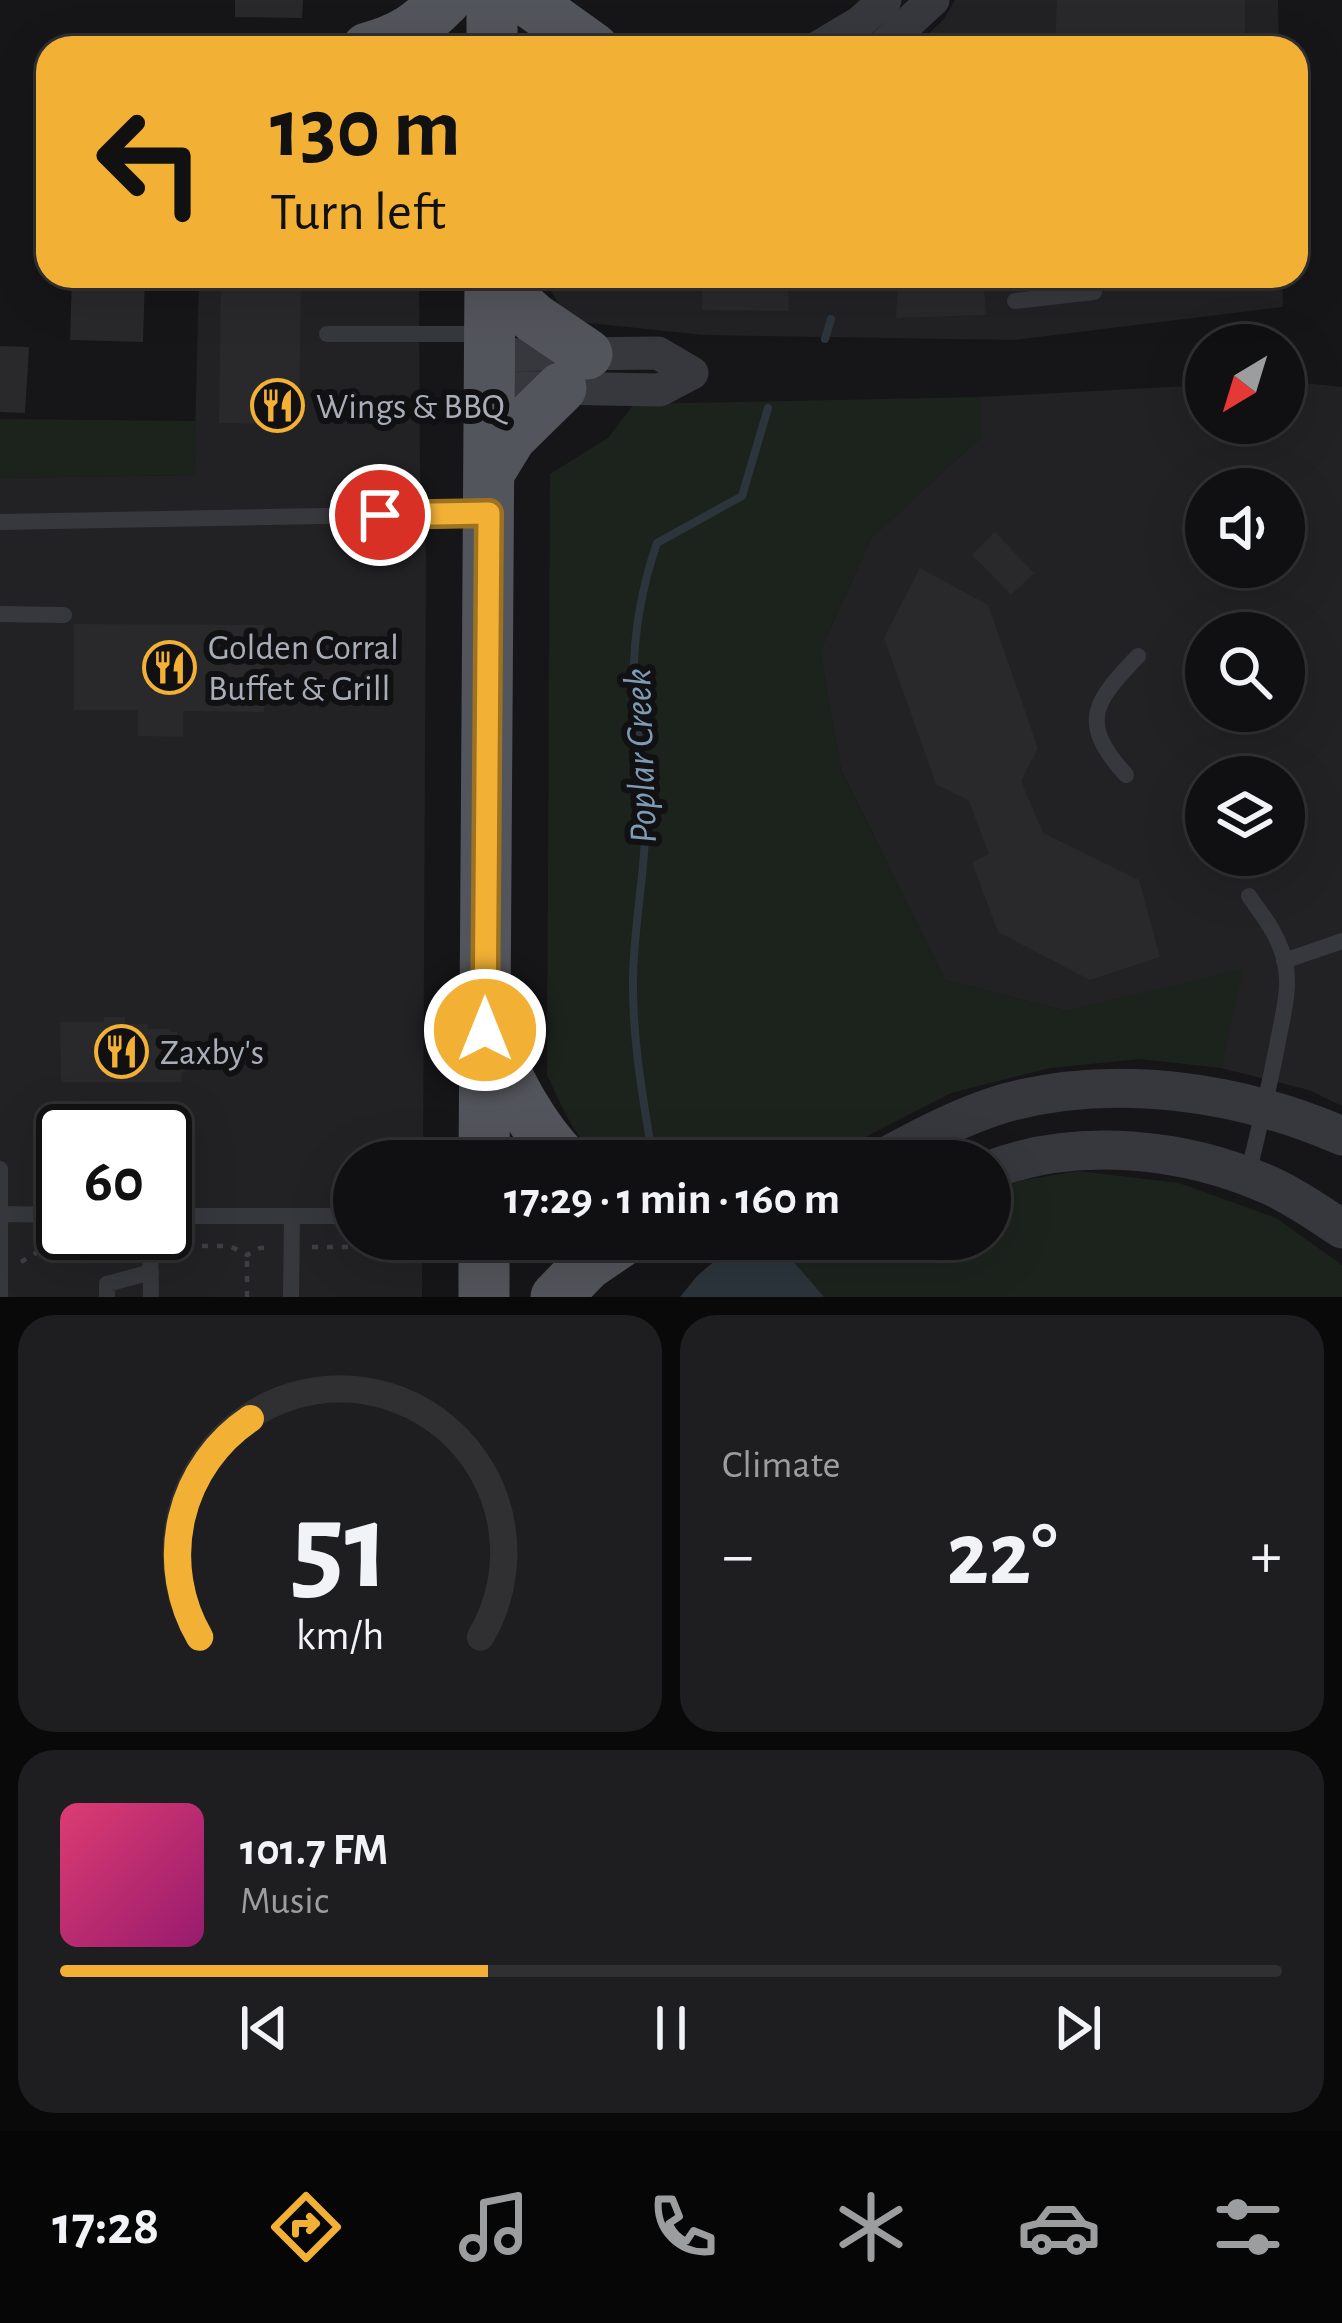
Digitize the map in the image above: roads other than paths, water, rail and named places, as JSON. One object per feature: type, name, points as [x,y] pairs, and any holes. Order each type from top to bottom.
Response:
[{"type":"main road","points":[[403,36],[446,0]]},
{"type":"main road","points":[[492,0],[492,36]]},
{"type":"main road","points":[[526,0],[576,36]]},
{"type":"main road","points":[[484,1140],[490,288]]},
{"type":"main road","points":[[489,493],[512,437],[574,371],[501,288]]},
{"type":"main road","points":[[485,1030],[530,1120],[547,1140]]},
{"type":"main road","points":[[484,1260],[484,1297]]},
{"type":"main road","points":[[556,1297],[594,1260]]},
{"type":"street","points":[[837,36],[885,0]]},
{"type":"street","points":[[894,36],[933,0]]},
{"type":"street","points":[[490,359],[574,371]]},
{"type":"street","points":[[917,1140],[1004,1104],[1079,1090],[1137,1088],[1235,1102],[1342,1136]]},
{"type":"street","points":[[1011,1163],[1078,1150],[1184,1159],[1275,1187],[1342,1229]]},
{"type":"lane","points":[[1015,301],[1094,292]]},
{"type":"lane","points":[[327,334],[490,359]]},
{"type":"lane","points":[[0,522],[489,493]]},
{"type":"lane","points":[[0,614],[64,615]]},
{"type":"lane","points":[[1126,775],[1106,752],[1097,726],[1100,697],[1138,656]]},
{"type":"lane","points":[[1247,1176],[1287,993],[1284,961],[1273,929],[1249,896]]},
{"type":"lane","points":[[1284,961],[1342,941]]},
{"type":"lane","points":[[0,1169],[0,1297]]},
{"type":"lane","points":[[0,1214],[36,1215]]},
{"type":"lane","points":[[192,1216],[333,1216]]},
{"type":"lane","points":[[291,1297],[292,1216]]},
{"type":"lane","points":[[151,1260],[151,1297]]},
{"type":"lane","points":[[106,1297],[107,1284],[151,1271]]},
{"type":"waterway","name":"Poplar Creek","points":[[825,339],[831,319]]},
{"type":"waterway","name":"Poplar Creek","points":[[650,1140],[633,1000],[646,813],[634,695],[638,618],[657,543],[742,496],[768,408]]},
{"type":"place","name":"Wings & BBQ","points":[[277,405]]},
{"type":"place","name":"Golden Corral Buffet & Grill","points":[[169,667]]},
{"type":"place","name":"Zaxby's","points":[[121,1051]]}]
